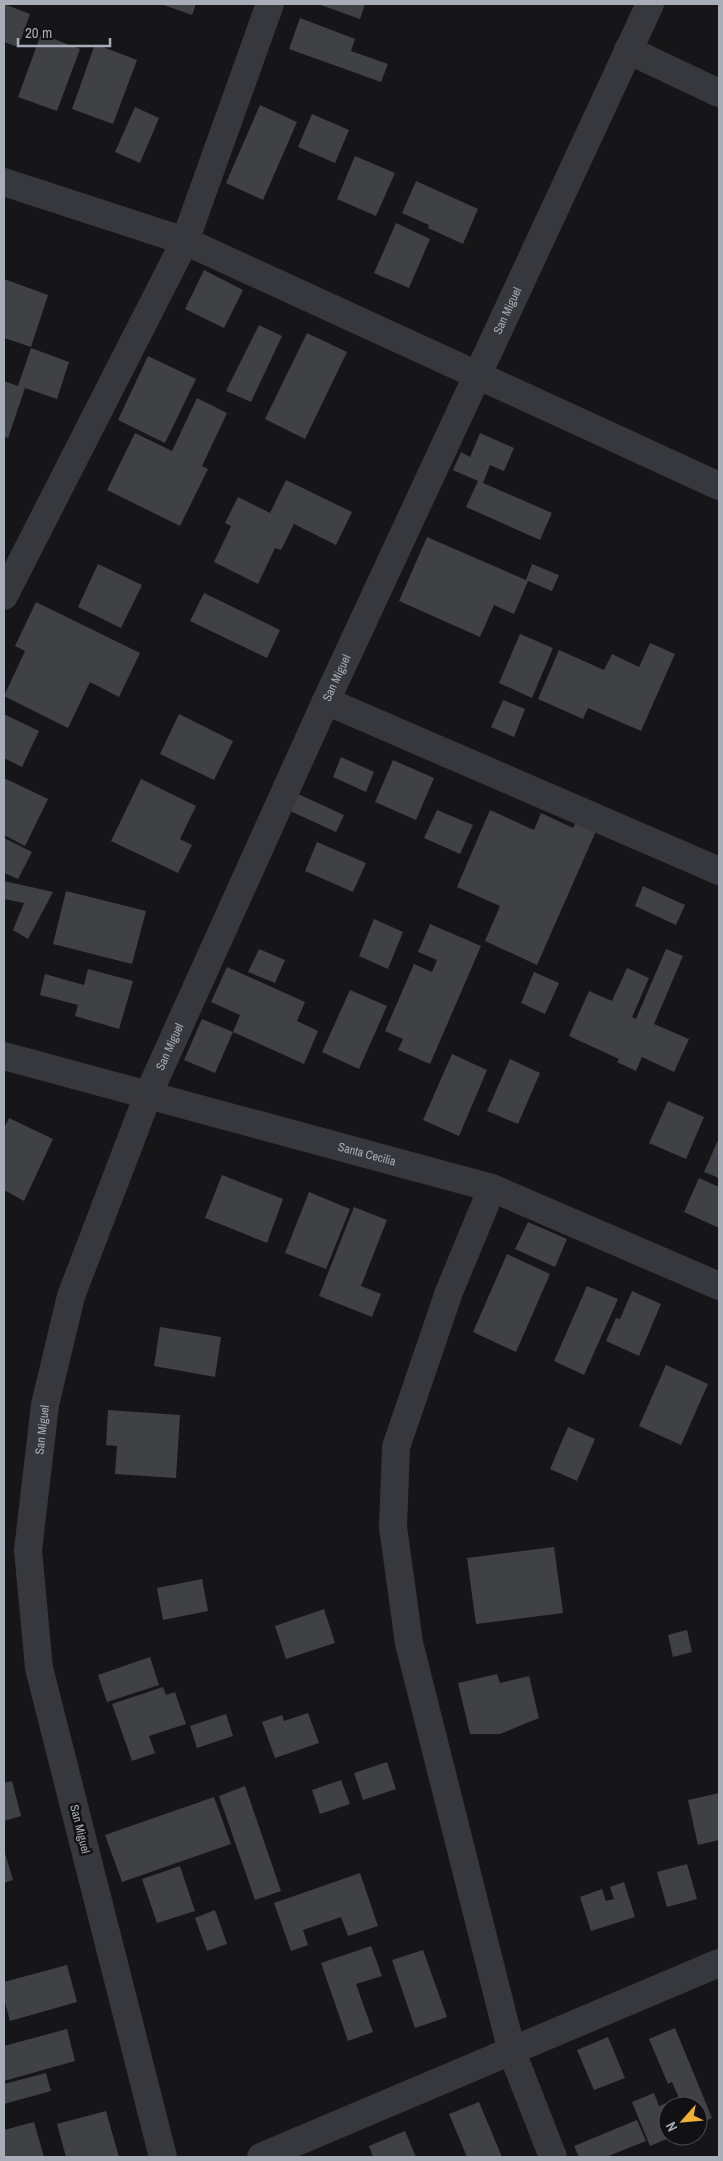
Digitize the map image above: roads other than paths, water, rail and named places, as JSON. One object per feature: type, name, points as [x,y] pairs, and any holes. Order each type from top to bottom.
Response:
[{"type":"street","points":[[4,596],[185,241],[270,4]]},
{"type":"street","name":"San Miguel","points":[[163,2157],[39,1668],[28,1550],[45,1405],[71,1296],[148,1095],[326,701],[650,4]]},
{"type":"street","points":[[628,50],[719,93]]},
{"type":"street","points":[[4,182],[185,241],[719,486]]},
{"type":"street","points":[[326,701],[719,871]]},
{"type":"street","name":"Santa Cecilia","points":[[4,1056],[492,1188],[719,1286]]},
{"type":"street","points":[[492,1188],[449,1292],[396,1447],[393,1527],[410,1643],[512,2052],[553,2157]]},
{"type":"street","points":[[261,2157],[719,1963]]}]
